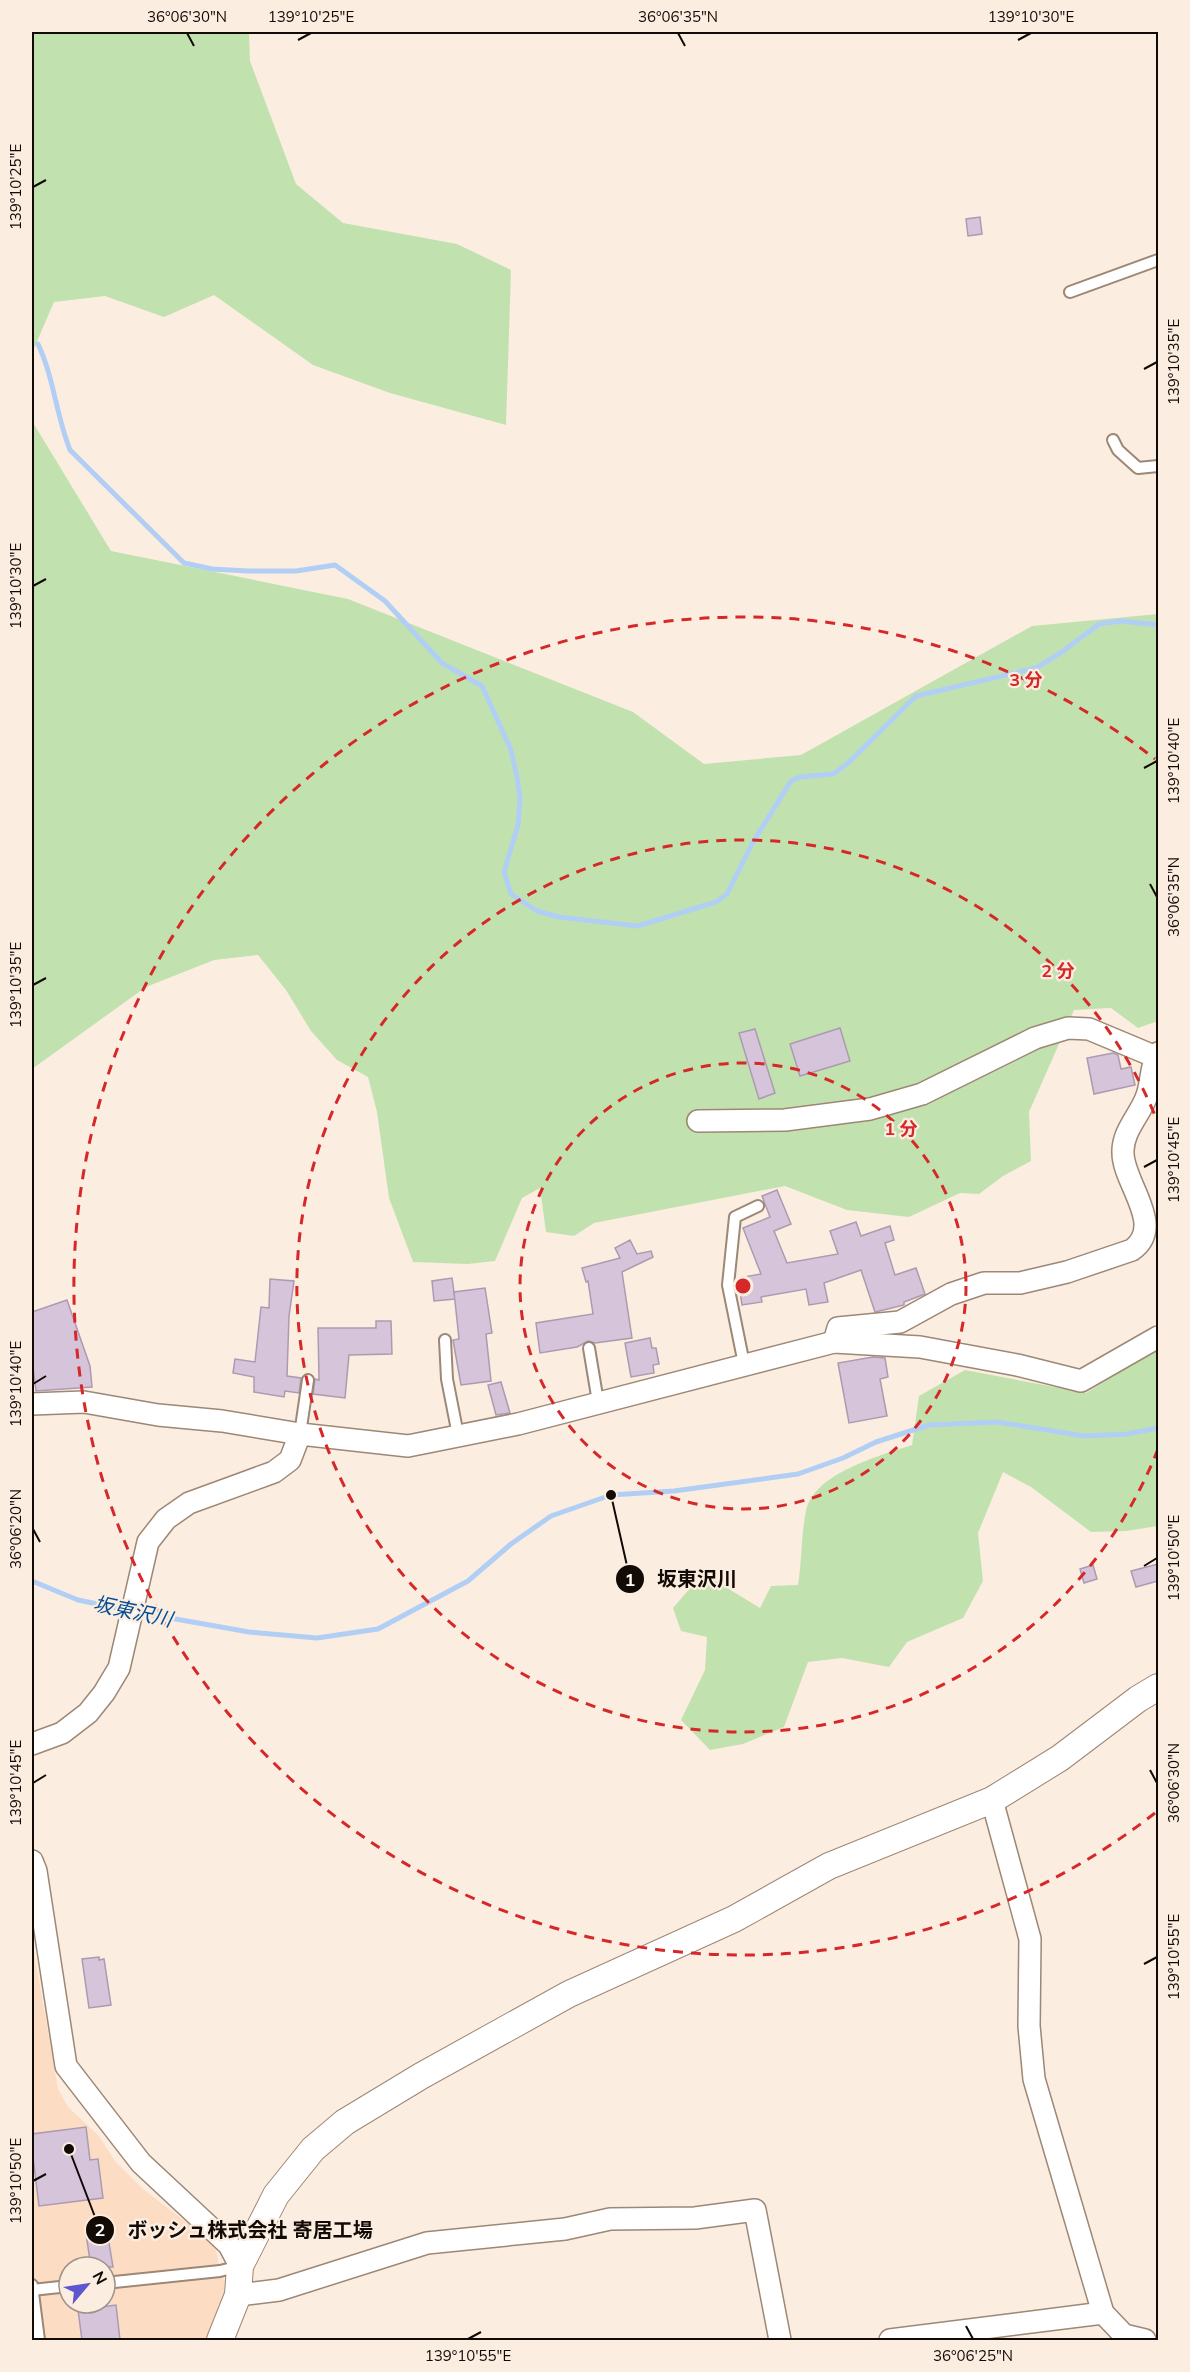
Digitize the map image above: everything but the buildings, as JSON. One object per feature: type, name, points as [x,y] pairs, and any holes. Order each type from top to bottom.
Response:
[{"type":"street","points":[[698,1121],[785,1120],[870,1109],[922,1094],[1035,1038],[1068,1029],[1089,1029],[1157,1055],[1147,1098],[1128,1132],[1123,1154],[1144,1220],[1145,1236],[1140,1244],[1132,1250],[1067,1272],[1020,1283],[984,1284],[951,1294],[900,1322],[838,1328],[834,1342]]},
{"type":"street","points":[[32,1404],[84,1402],[158,1415],[222,1421],[300,1434],[408,1446],[518,1424],[834,1342],[920,1347],[1017,1365],[1082,1381],[1158,1337]]},
{"type":"street","points":[[32,1744],[62,1734],[88,1713],[104,1693],[118,1668],[148,1542],[166,1518],[189,1503],[274,1472],[290,1460],[300,1434]]},
{"type":"street","points":[[220,2340],[238,2295],[240,2266],[276,2195],[313,2149],[345,2122],[421,2076],[569,1994],[734,1919],[829,1866],[992,1800],[1060,1758],[1138,1698],[1158,1687]]},
{"type":"street","points":[[992,1800],[1030,1939],[1029,2026],[1034,2079],[1103,2313],[1124,2335],[1145,2340]]},
{"type":"street","points":[[32,1861],[36,1871],[66,2066],[141,2163],[229,2245],[240,2266]]},
{"type":"street","points":[[238,2295],[279,2290],[427,2243],[565,2229],[610,2219],[695,2218],[754,2210],[780,2340]]},
{"type":"street","points":[[890,2340],[1103,2313]]},
{"type":"lane","points":[[1070,292],[1158,260]]},
{"type":"lane","points":[[1113,440],[1118,450],[1138,468],[1158,466]]},
{"type":"lane","points":[[744,1364],[728,1285],[732,1233],[735,1217],[758,1206]]},
{"type":"lane","points":[[445,1340],[447,1379],[458,1435]]},
{"type":"lane","points":[[589,1348],[598,1402]]},
{"type":"lane","points":[[300,1434],[308,1380]]},
{"type":"lane","points":[[117,2282],[220,2271],[240,2266]]},
{"type":"lane","points":[[32,2285],[39,2340]]},
{"type":"lane","points":[[32,2290],[57,2287]]},
{"type":"shaded area","points":[[32,1940],[58,2089],[68,2107],[99,2136],[115,2161],[143,2189],[204,2236],[216,2250],[220,2271],[231,2294],[213,2340],[32,2340]]},
{"type":"green space","points":[[32,32],[249,32],[250,61],[296,184],[343,223],[457,244],[511,270],[506,425],[390,393],[313,365],[214,295],[164,317],[105,296],[54,302],[32,353]]},
{"type":"green space","points":[[32,421],[111,551],[348,599],[633,712],[704,764],[801,755],[1032,626],[1158,614],[1158,1021],[1138,1028],[1111,1008],[1074,1010],[1029,1112],[1031,1161],[1003,1176],[979,1194],[960,1193],[909,1217],[847,1210],[785,1186],[594,1223],[574,1236],[546,1232],[540,1188],[522,1198],[495,1261],[468,1264],[413,1262],[389,1198],[377,1112],[368,1077],[337,1060],[311,1031],[286,990],[258,955],[214,960],[146,987],[32,1069]]},
{"type":"green space","points":[[1158,1348],[1158,1526],[1126,1531],[1091,1532],[1031,1487],[1003,1472],[978,1533],[983,1581],[963,1618],[907,1642],[889,1667],[842,1658],[808,1662],[784,1727],[743,1744],[710,1750],[681,1720],[705,1670],[707,1637],[681,1631],[673,1608],[691,1587],[714,1580],[760,1608],[771,1586],[798,1585],[804,1520],[811,1498],[834,1476],[866,1461],[912,1445],[919,1396],[965,1370],[1086,1393]]},
{"type":"waterway","points":[[38,344],[48,370],[70,450],[184,563],[212,569],[248,571],[296,571],[335,565],[385,601],[442,663],[482,686],[511,750],[517,777],[520,799],[518,825],[504,872],[511,894],[537,911],[559,917],[638,926],[716,902],[727,894],[753,842],[791,781],[800,777],[833,774],[847,764],[916,696],[1036,668],[1099,624],[1122,621],[1158,625]]},
{"type":"waterway","name":"坂東沢川","points":[[136,1612],[249,1632],[317,1638],[378,1629],[468,1581],[511,1544],[551,1516],[611,1495],[674,1491],[798,1474],[843,1458],[876,1442],[929,1425],[998,1422],[1084,1436],[1127,1434],[1158,1428]]},
{"type":"waterway","name":"坂東沢川","points":[[32,1581],[78,1600],[127,1610]]},
{"type":"place","name":"坂東沢川","points":[[611,1495]]},
{"type":"place","name":"ボッシュ株式会社 寄居工場","points":[[69,2149]]}]
